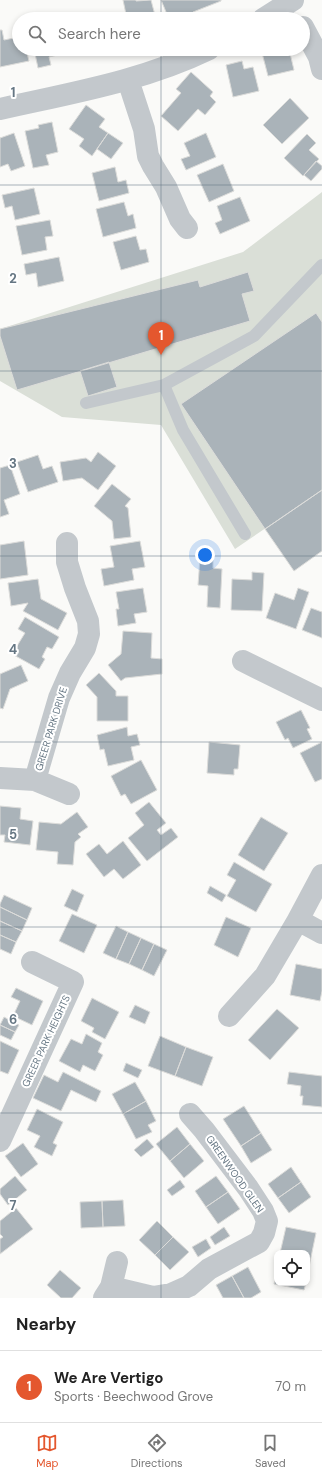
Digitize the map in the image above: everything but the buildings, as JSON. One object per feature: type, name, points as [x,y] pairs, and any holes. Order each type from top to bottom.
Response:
[{"type":"street","points":[[282,12],[293,8]]},
{"type":"street","points":[[310,41],[322,69]]},
{"type":"street","points":[[0,109],[128,80],[151,73],[192,56]]},
{"type":"street","points":[[128,80],[144,129],[148,156],[166,187],[180,219],[187,228]]},
{"type":"street","name":"GREER PARK DRIVE","points":[[35,780],[59,698],[70,673],[85,648],[89,634],[88,621],[67,562],[67,543]]},
{"type":"street","points":[[243,661],[322,700]]},
{"type":"street","name":"GREER PARK DRIVE","points":[[0,778],[35,780],[69,794]]},
{"type":"street","points":[[229,1016],[265,976],[298,920],[322,875]]},
{"type":"street","points":[[298,920],[322,933]]},
{"type":"street","name":"GREER PARK HEIGHTS","points":[[0,1141],[73,982],[32,962]]},
{"type":"street","name":"GREENWOOD GLEN","points":[[117,1262],[108,1292],[154,1297],[171,1294],[189,1286],[209,1269],[259,1242],[264,1233],[267,1221],[263,1211],[248,1188],[190,1114]]},
{"type":"lane","points":[[86,403],[164,385],[254,336],[322,265]]},
{"type":"lane","points":[[164,385],[183,430],[245,534]]},
{"type":"shaded area","points":[[322,192],[322,490],[235,549],[161,425],[62,417],[0,381],[0,329],[243,252]]},
{"type":"place","name":"We Are Vertigo","points":[[161,355]]}]
